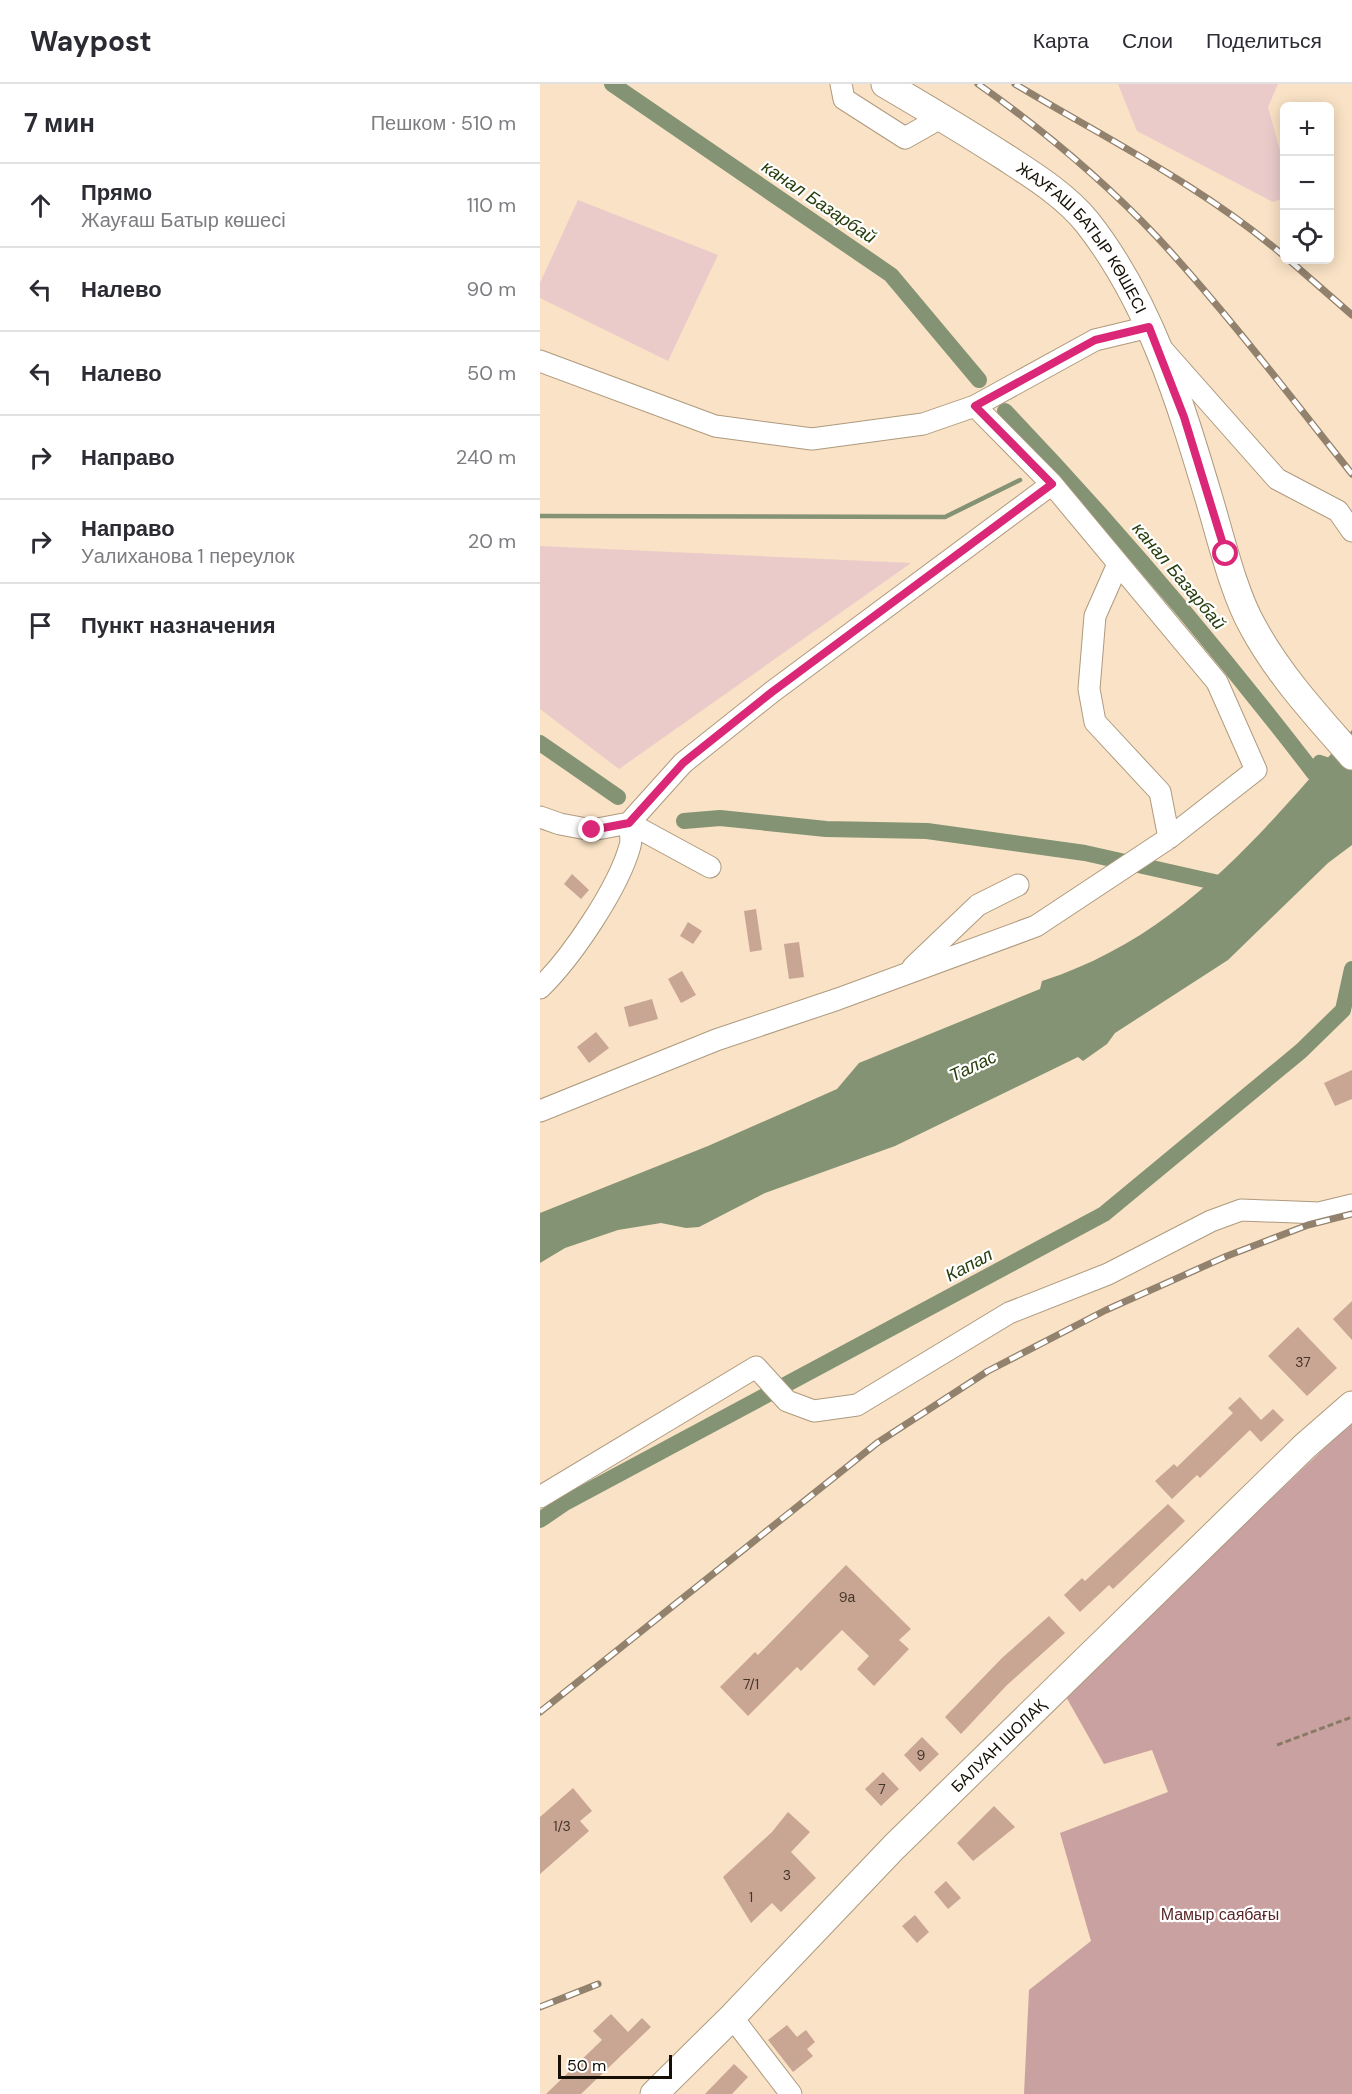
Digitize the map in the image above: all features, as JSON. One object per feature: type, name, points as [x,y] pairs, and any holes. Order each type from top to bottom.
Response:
[{"type":"main road","name":"ЖАУҒАШ БАТЫР КӨШЕСІ","points":[[885,84],[942,117],[1044,182],[1086,220],[1118,267],[1152,333],[1184,417],[1226,554],[1252,626],[1288,682],[1352,756]]},
{"type":"main road","name":"БАЛУАН ШОЛАҚ","points":[[654,2094],[732,2017],[894,1847],[1305,1446],[1352,1405]]},
{"type":"street","points":[[841,84],[844,99],[905,138],[942,117]]},
{"type":"street","points":[[540,361],[715,426],[812,439],[923,424],[975,406],[1095,340],[1152,333],[1277,479],[1338,511],[1352,531]]},
{"type":"street","points":[[540,1111],[716,1040],[1036,926],[1169,838],[1256,770],[1217,682],[1052,484],[975,406]]},
{"type":"street","points":[[540,817],[560,824],[592,830],[629,823],[683,763],[736,720],[1052,484]]},
{"type":"street","points":[[1119,564],[1095,616],[1089,689],[1095,722],[1160,792],[1169,838]]},
{"type":"street","points":[[629,823],[710,867]]},
{"type":"street","points":[[540,988],[583,938],[616,878],[631,845],[629,823]]},
{"type":"street","points":[[906,974],[978,905],[1018,885]]},
{"type":"street","points":[[540,1497],[756,1367],[787,1401],[814,1411],[857,1405],[1009,1313],[1108,1274],[1211,1221],[1241,1210],[1319,1214],[1352,1205]]},
{"type":"street","points":[[732,2017],[791,2094]]},
{"type":"path","points":[[1277,1745],[1352,1717]]},
{"type":"shaded area","points":[[1118,84],[1278,84],[1268,107],[1280,151],[1280,199],[1273,202],[1137,131]]},
{"type":"shaded area","points":[[578,200],[718,255],[668,361],[540,298],[540,283]]},
{"type":"shaded area","points":[[540,546],[911,563],[619,769],[540,709]]},
{"type":"green space","name":"Мамыр саябағы","points":[[1352,1422],[1352,2094],[1024,2094],[1029,1990],[1091,1941],[1060,1833],[1168,1792],[1152,1750],[1104,1764],[1065,1695]]},
{"type":"water","name":"Талас","points":[[1352,730],[1352,845],[1328,863],[1228,960],[1115,1033],[1107,1044],[1083,1061],[1078,1057],[895,1146],[765,1193],[699,1227],[686,1228],[661,1223],[618,1230],[565,1248],[540,1263],[540,1213],[708,1146],[837,1089],[859,1063],[1040,989],[1042,981],[1091,962],[1135,938],[1176,910],[1250,844]]},
{"type":"building","points":[[572,874],[589,890],[581,899],[564,884]]},
{"type":"building","points":[[756,909],[762,950],[750,952],[744,911]]},
{"type":"building","points":[[688,922],[702,931],[693,944],[680,936]]},
{"type":"building","points":[[799,942],[804,977],[789,979],[784,944]]},
{"type":"building","points":[[682,971],[696,995],[681,1003],[668,979]]},
{"type":"building","points":[[652,999],[658,1019],[629,1027],[624,1007]]},
{"type":"building","points":[[596,1032],[609,1048],[589,1063],[577,1047]]},
{"type":"building","points":[[1352,1070],[1352,1099],[1335,1106],[1324,1083]]},
{"type":"building","points":[[1352,1301],[1352,1340],[1333,1319]]},
{"type":"building","points":[[1298,1327],[1337,1368],[1307,1396],[1268,1356]]},
{"type":"building","points":[[1240,1397],[1261,1420],[1273,1409],[1284,1420],[1261,1442],[1250,1430],[1200,1478],[1197,1475],[1172,1499],[1155,1481],[1174,1464],[1177,1467],[1233,1413],[1228,1408]]},
{"type":"building","points":[[1168,1504],[1185,1521],[1113,1589],[1109,1585],[1080,1612],[1064,1595],[1082,1578],[1085,1581]]},
{"type":"building","points":[[846,1565],[911,1629],[899,1640],[909,1649],[874,1686],[857,1669],[869,1656],[842,1630],[801,1671],[797,1667],[748,1716],[720,1687],[755,1652],[758,1655]]},
{"type":"building","points":[[1049,1616],[1065,1633],[1007,1685],[961,1734],[945,1717],[1002,1658]]},
{"type":"building","points":[[922,1737],[939,1754],[920,1772],[904,1755]]},
{"type":"building","points":[[883,1772],[899,1789],[881,1806],[865,1789]]},
{"type":"building","points":[[573,1788],[592,1811],[580,1821],[589,1831],[540,1874],[540,1817]]},
{"type":"building","points":[[994,1806],[1015,1827],[973,1861],[957,1843]]},
{"type":"building","points":[[788,1812],[810,1832],[791,1852],[816,1878],[781,1912],[772,1903],[751,1923],[723,1877],[772,1832]]},
{"type":"building","points":[[946,1881],[961,1898],[948,1909],[934,1892]]},
{"type":"building","points":[[915,1915],[929,1932],[917,1943],[902,1926]]},
{"type":"building","points":[[611,2014],[628,2032],[642,2018],[651,2027],[581,2094],[546,2094],[602,2040],[593,2031]]},
{"type":"building","points":[[787,2025],[797,2037],[806,2030],[815,2042],[807,2049],[813,2056],[793,2072],[768,2040]]},
{"type":"building","points":[[734,2064],[748,2077],[732,2094],[705,2094]]},
{"type":"waterway","name":"канал Базарбай","points":[[612,84],[891,275],[979,380]]},
{"type":"waterway","name":"канал Базарбай","points":[[1005,411],[1086,498],[1164,588],[1314,773],[1320,763],[1329,766],[1345,765]]},
{"type":"waterway","points":[[540,516],[945,517],[1020,480]]},
{"type":"waterway","points":[[540,743],[618,797]]},
{"type":"waterway","points":[[684,821],[720,818],[826,829],[927,831],[1085,853],[1232,886]]},
{"type":"waterway","name":"Капал","points":[[540,1520],[565,1503],[1104,1214],[1301,1051],[1343,1010],[1352,969]]},
{"type":"railway","points":[[978,84],[1072,156],[1158,238],[1233,325],[1352,474]]},
{"type":"railway","points":[[1015,84],[1187,185],[1280,253]]},
{"type":"railway","points":[[1294,264],[1352,315]]},
{"type":"railway","points":[[540,1712],[877,1443],[988,1371],[1106,1310],[1227,1256],[1308,1225],[1352,1214]]},
{"type":"railway","points":[[540,2007],[598,1984]]},
{"type":"route","points":[[592,830],[629,823],[683,763],[772,692],[1052,484],[975,406],[1095,340],[1149,327],[1184,417],[1226,554]]}]
